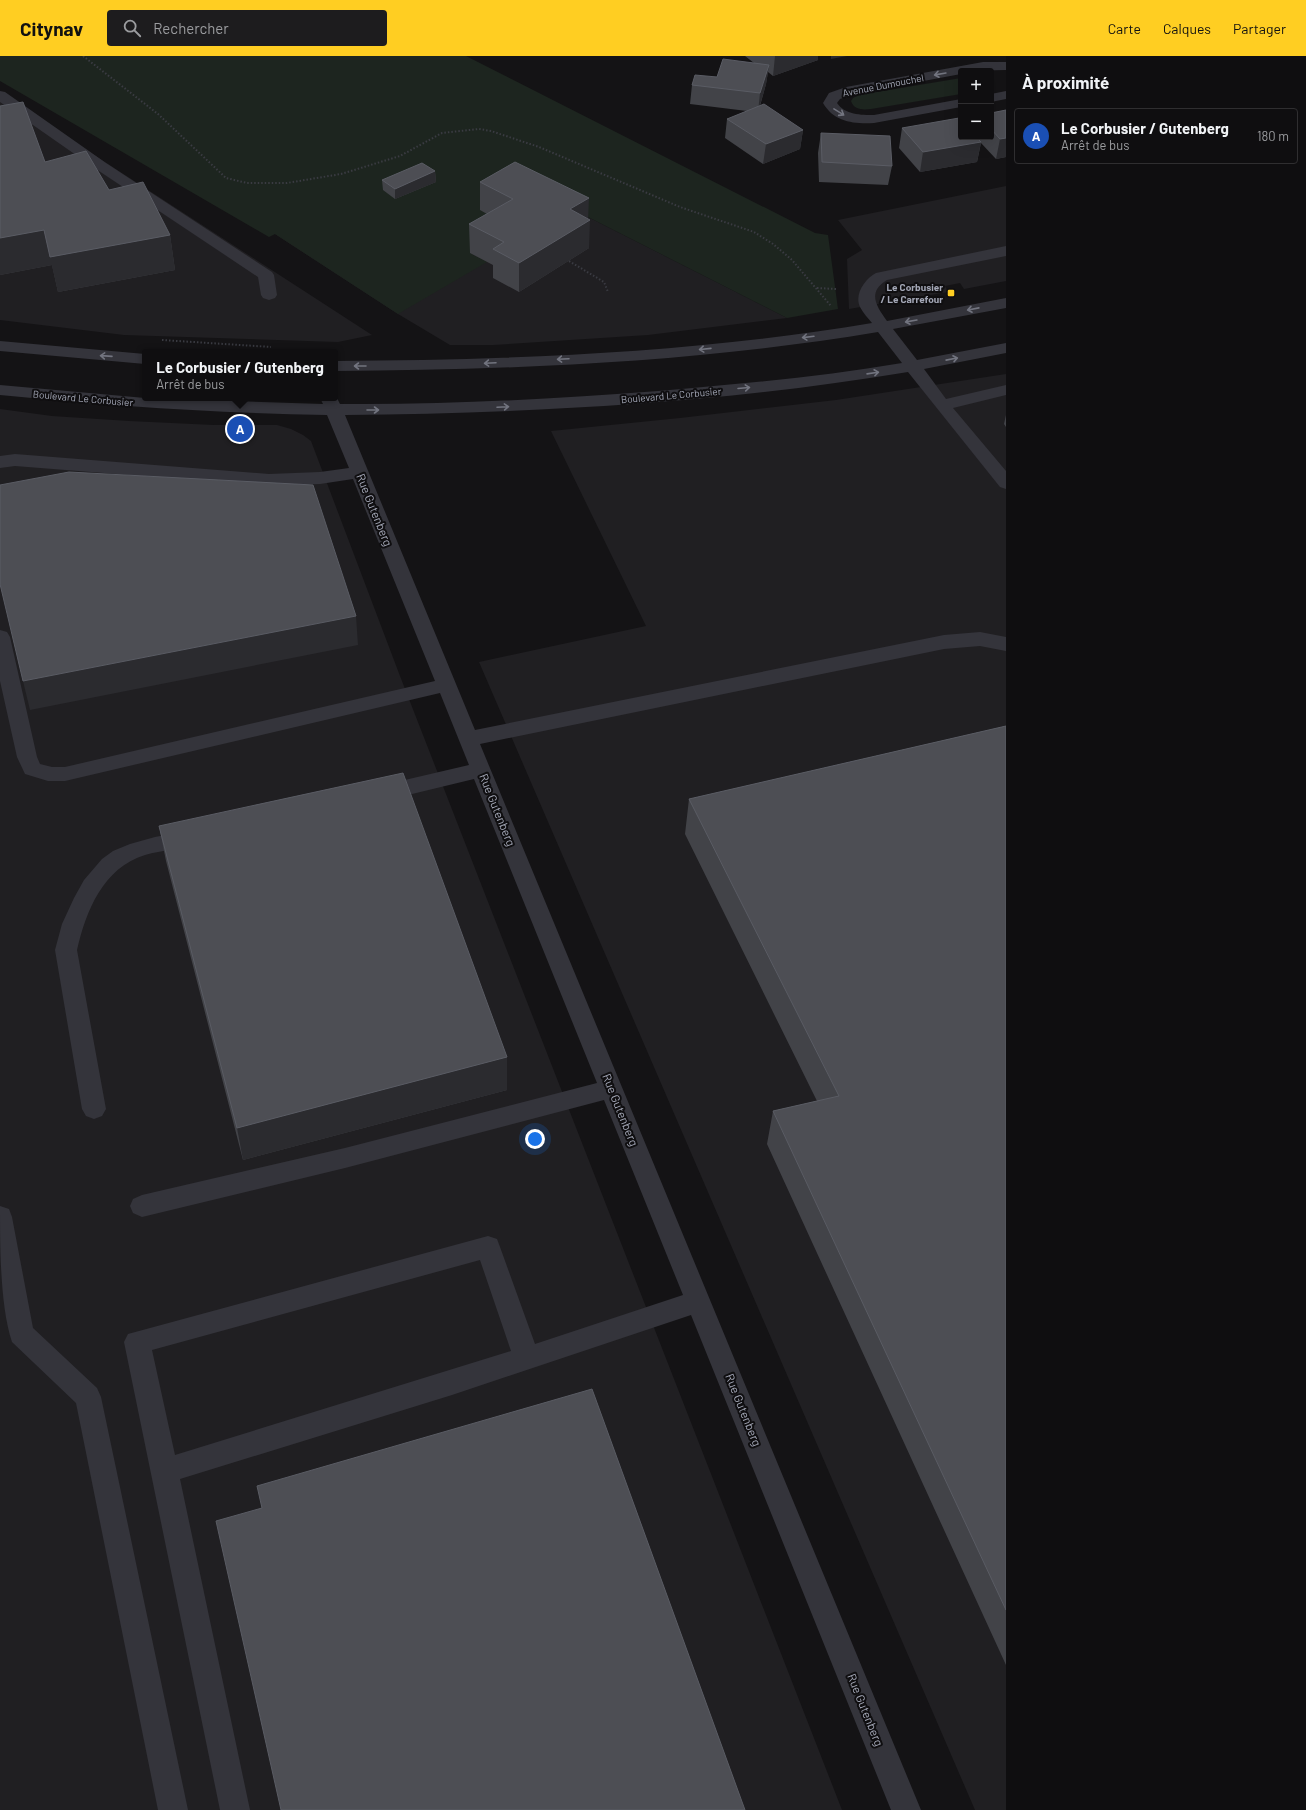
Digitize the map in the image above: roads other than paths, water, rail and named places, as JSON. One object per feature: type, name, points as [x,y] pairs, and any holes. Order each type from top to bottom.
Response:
[{"type":"street","name":"Avenue Dumouchel","points":[[972,68],[983,66],[1006,66]]},
{"type":"street","name":"Avenue Dumouchel","points":[[958,71],[851,90],[834,96],[830,103],[837,112],[844,116],[862,120],[958,104]]},
{"type":"street","points":[[0,95],[101,166],[266,275],[269,295]]},
{"type":"street","points":[[994,97],[1006,95]]},
{"type":"street","points":[[1006,251],[882,276],[870,286],[867,300],[868,307],[942,405],[1006,483]]},
{"type":"street","points":[[338,366],[470,364],[652,354],[790,339],[882,326],[1006,302]]},
{"type":"street","points":[[0,346],[142,359]]},
{"type":"street","name":"Boulevard Le Corbusier","points":[[0,390],[134,402],[331,404],[470,408],[617,400],[761,387],[914,366],[1006,348]]},
{"type":"street","points":[[942,405],[1006,390]]},
{"type":"street","name":"Rue Gutenberg","points":[[331,404],[906,1810]]},
{"type":"street","points":[[0,462],[15,460],[269,480],[320,478],[359,472]]},
{"type":"street","points":[[0,637],[27,757],[32,769],[52,775],[65,774],[446,685]]},
{"type":"street","points":[[468,738],[944,642],[980,639],[1006,644]]},
{"type":"street","points":[[358,798],[480,770]]},
{"type":"street","points":[[94,1109],[66,950],[70,931],[88,892],[102,873],[120,857],[135,851],[212,833]]},
{"type":"street","points":[[142,1206],[345,1158],[611,1089]]},
{"type":"street","points":[[0,1217],[21,1334],[88,1397],[173,1810]]},
{"type":"street","points":[[235,1810],[137,1342],[488,1247],[527,1359]]},
{"type":"street","points":[[165,1471],[452,1384],[698,1301]]},
{"type":"place","name":"Le Corbusier / Le Carrefour","points":[[951,293]]},
{"type":"place","name":"Le Corbusier / Gutenberg","points":[[240,429]]}]
